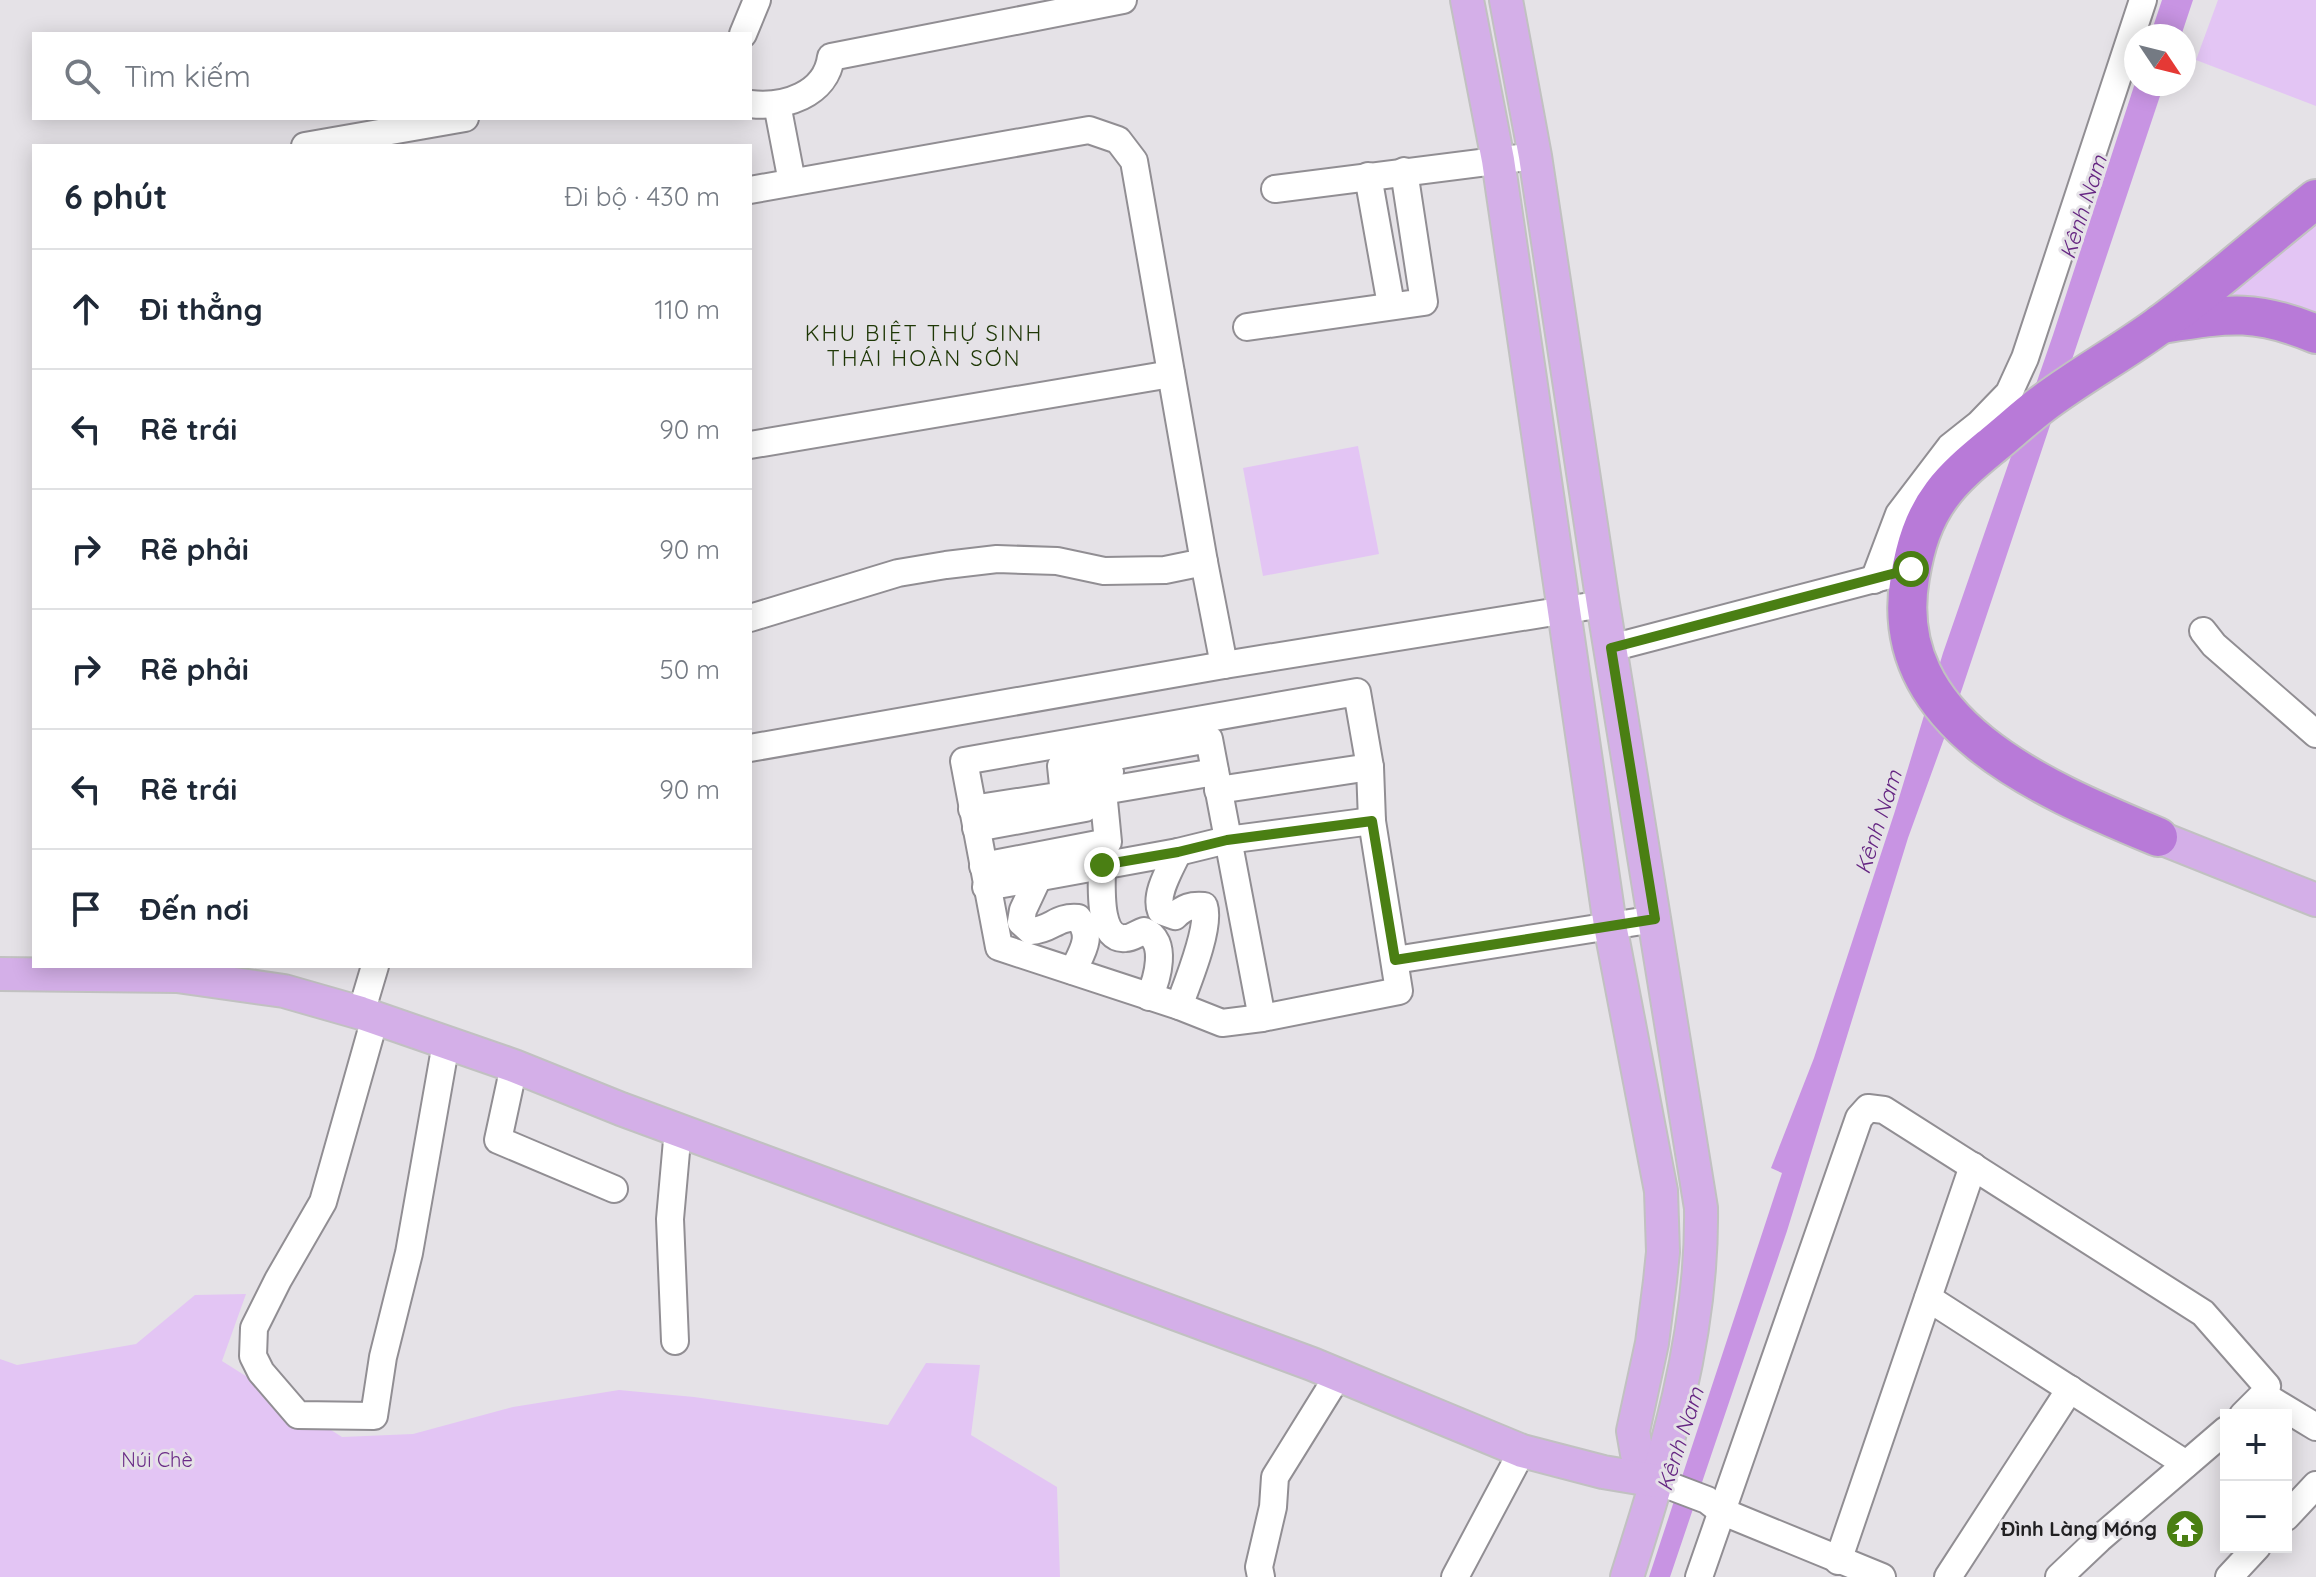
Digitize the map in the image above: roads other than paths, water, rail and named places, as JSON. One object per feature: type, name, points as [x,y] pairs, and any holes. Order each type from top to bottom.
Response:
[{"type":"highway","points":[[2158,837],[2036,781],[1998,758],[1969,736],[1945,708],[1924,678],[1912,651],[1906,623],[1911,569],[1920,531],[1936,503],[1957,477],[1986,450],[2040,405],[2161,324],[2316,199]]},
{"type":"highway","points":[[2161,324],[2251,314],[2282,320],[2316,334]]},
{"type":"main road","points":[[1467,0],[1498,160],[1610,925],[1661,1191],[1663,1252],[1660,1281],[1652,1343],[1633,1431],[1637,1454],[1657,1481]]},
{"type":"main road","points":[[1506,0],[1535,156],[1603,604],[1701,1208],[1700,1284],[1693,1331],[1657,1481],[1627,1577]]},
{"type":"main road","points":[[2158,837],[2316,900]]},
{"type":"main road","points":[[0,974],[177,976],[284,991],[368,1015],[514,1066],[1339,1374],[1522,1451],[1603,1472],[1657,1481]]},
{"type":"street","points":[[744,32],[757,0]]},
{"type":"street","points":[[752,104],[777,104],[804,96],[823,80],[830,69],[831,57],[1123,0]]},
{"type":"street","points":[[1874,580],[1899,514],[1950,447],[1979,424],[2009,393],[2025,358],[2143,0]]},
{"type":"street","points":[[777,104],[792,182]]},
{"type":"street","points":[[316,144],[454,120]]},
{"type":"street","points":[[752,190],[1089,130],[1118,140],[1134,161],[1224,665]]},
{"type":"street","points":[[1275,189],[1535,156]]},
{"type":"street","points":[[1247,327],[1424,302],[1404,171]]},
{"type":"street","points":[[1368,176],[1391,305]]},
{"type":"street","points":[[752,445],[1171,374]]},
{"type":"street","points":[[752,617],[898,573],[946,565],[997,559],[1057,561],[1104,571],[1165,570],[1204,562]]},
{"type":"street","points":[[1611,648],[1911,569]]},
{"type":"street","points":[[752,748],[1224,665],[1603,604]]},
{"type":"street","points":[[2203,631],[2214,645],[2316,734]]},
{"type":"street","points":[[1357,692],[1370,767],[1372,821],[1399,991],[1222,1023],[999,947],[974,818],[964,761],[1357,692]]},
{"type":"street","points":[[974,818],[1064,795],[1061,766],[1209,739],[1262,1018]]},
{"type":"street","points":[[984,876],[1108,842],[1103,791],[1215,772],[1370,767]]},
{"type":"street","points":[[984,876],[1038,878],[1227,840],[1372,821]]},
{"type":"street","points":[[1178,852],[1158,905],[1167,916],[1175,916],[1193,905],[1204,906],[1207,915],[1197,957],[1179,1006]]},
{"type":"street","points":[[1102,865],[1102,901],[1108,931],[1114,937],[1123,939],[1144,931],[1156,940],[1159,976],[1149,997]]},
{"type":"street","points":[[1038,878],[1023,910],[1021,922],[1031,931],[1041,930],[1065,917],[1078,918],[1086,927],[1088,938],[1073,971]]},
{"type":"street","points":[[1395,960],[1655,919]]},
{"type":"street","points":[[375,968],[368,1015],[323,1202],[254,1328],[253,1356],[261,1372],[298,1415],[374,1416],[383,1357],[409,1253],[446,1043]]},
{"type":"street","points":[[514,1066],[498,1140],[614,1189]]},
{"type":"street","points":[[1699,1577],[1714,1505],[1859,1118],[1868,1108],[1884,1110],[2203,1313],[2267,1386],[2249,1409]]},
{"type":"street","points":[[675,1341],[670,1219],[678,1129]]},
{"type":"street","points":[[1838,1561],[1973,1166]]},
{"type":"street","points":[[1928,1298],[2186,1464]]},
{"type":"street","points":[[1261,1577],[1259,1567],[1273,1507],[1275,1477],[1339,1374]]},
{"type":"street","points":[[1948,1577],[2070,1389]]},
{"type":"street","points":[[2263,1395],[2316,1427]]},
{"type":"street","points":[[2059,1577],[2220,1435]]},
{"type":"street","points":[[1455,1577],[1522,1451]]},
{"type":"street","points":[[1657,1481],[1838,1561],[1882,1577]]},
{"type":"street","points":[[2292,1511],[2316,1485]]},
{"type":"street","points":[[2229,1577],[2251,1553]]},
{"type":"place","name":"Đình Làng Móng","points":[[2185,1529]]},
{"type":"district","name":"KHU BIỆT THỰ SINH THÁI HOÀN SƠN","points":[[924,346]]},
{"type":"water label","name":"Kênh Nam","points":[[2083,207]]},
{"type":"water label","name":"Kênh Nam","points":[[1878,822]]},
{"type":"water label","name":"Kênh Nam","points":[[1680,1439]]},
{"type":"park label","name":"Núi Chè","points":[[157,1460]]}]
